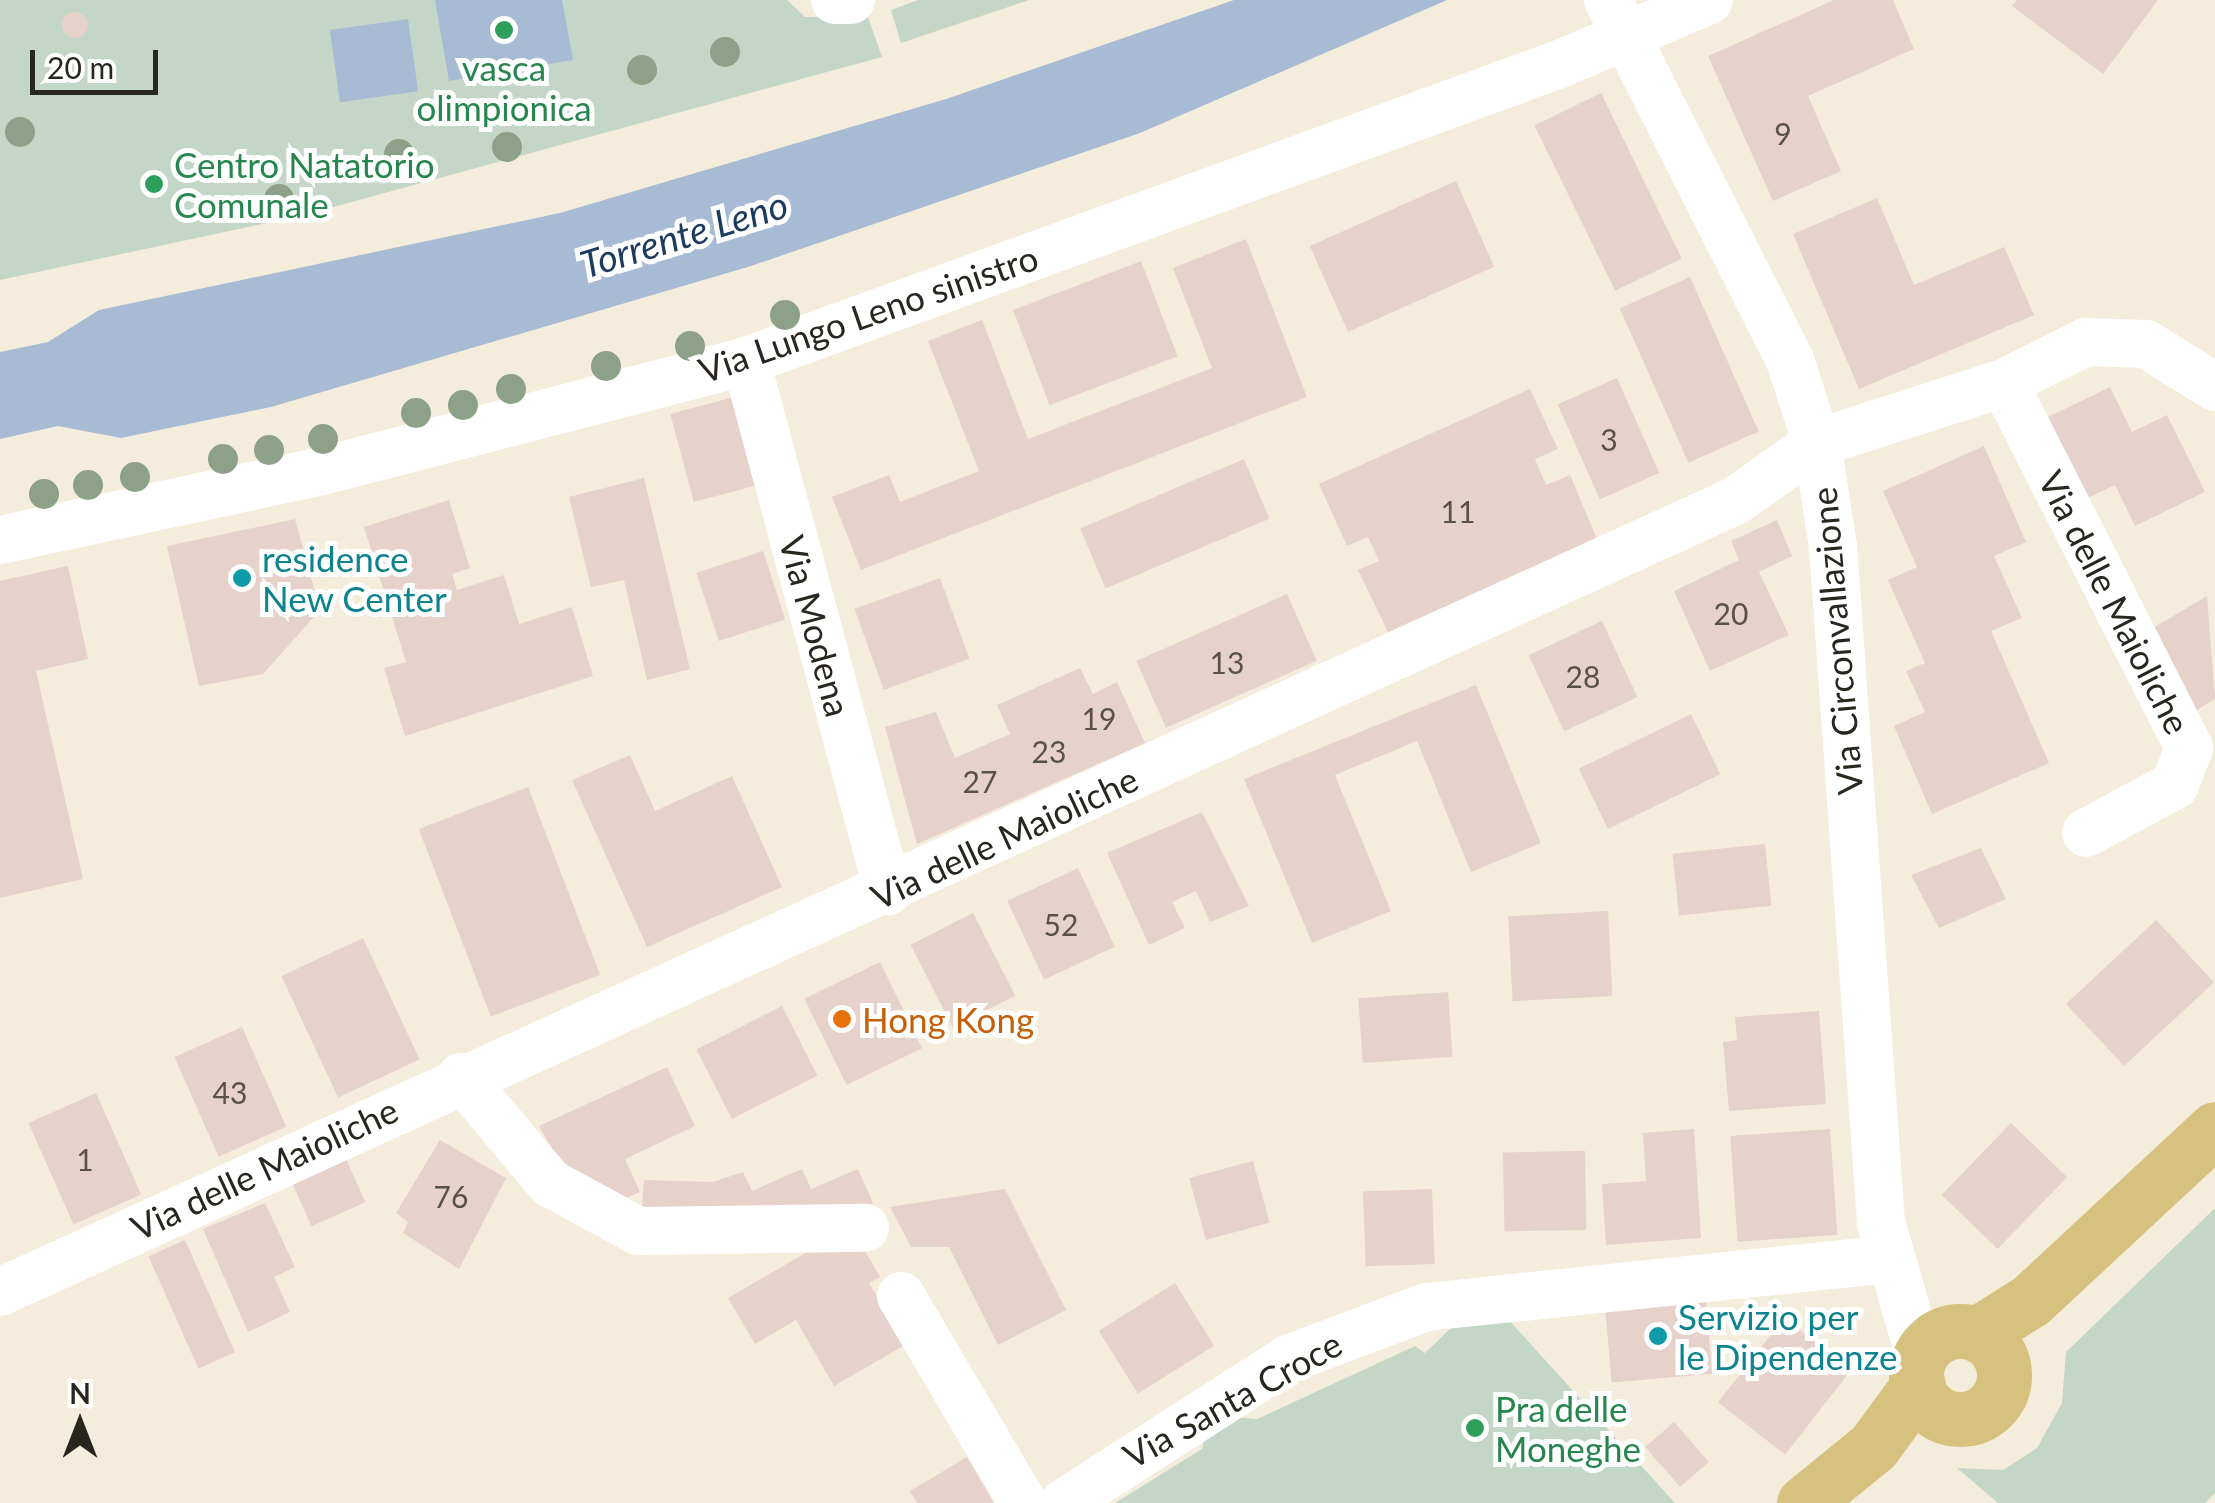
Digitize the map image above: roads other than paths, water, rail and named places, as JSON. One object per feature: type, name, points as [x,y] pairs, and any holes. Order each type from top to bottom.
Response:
[{"type":"main road","points":[[1808,1501],[1873,1447],[1954,1367],[2215,1130]]},
{"type":"street","points":[[835,0],[851,0]]},
{"type":"street","name":"Via Lungo Leno sinistro","points":[[0,540],[326,470],[746,361],[1618,19],[1709,0]]},
{"type":"street","name":"Via Circonvallazione","points":[[1618,19],[1790,360],[1817,443],[1833,546],[1892,1271]]},
{"type":"street","name":"Via delle Maioliche","points":[[1,1285],[461,1077],[888,891],[1735,501],[1817,443],[2004,383],[2101,342],[2146,344],[2215,387]]},
{"type":"street","name":"Via Modena","points":[[746,361],[888,891]]},
{"type":"street","name":"Via delle Maioliche","points":[[2004,383],[2189,748],[2175,784],[2086,833]]},
{"type":"street","points":[[461,1077],[550,1183],[638,1231],[865,1228]]},
{"type":"street","points":[[1892,1271],[1954,1367]]},
{"type":"street","name":"Via Santa Croce","points":[[1064,1503],[1288,1360],[1426,1307],[1535,1288],[1892,1271]]},
{"type":"street","points":[[901,1296],[1023,1503]]},
{"type":"water","name":"vasca olimpionica","points":[[435,0],[562,0],[573,60],[449,81]]},
{"type":"water","name":"Torrente Leno","points":[[1234,0],[1447,0],[1140,133],[751,266],[271,407],[121,438],[58,426],[0,439],[0,352],[48,342],[99,310],[560,213],[946,99]]},
{"type":"water","points":[[408,19],[418,91],[340,102],[330,30]]},
{"type":"place","name":"vasca olimpionica","points":[[504,30]]},
{"type":"place","name":"Centro Natatorio Comunale","points":[[154,184]]},
{"type":"place","name":"residence New Center","points":[[242,578]]},
{"type":"place","name":"Hong Kong","points":[[842,1019]]},
{"type":"place","name":"Servizio per le Dipendenze","points":[[1658,1336]]},
{"type":"place","name":"Pra delle Moneghe","points":[[1475,1428]]}]
